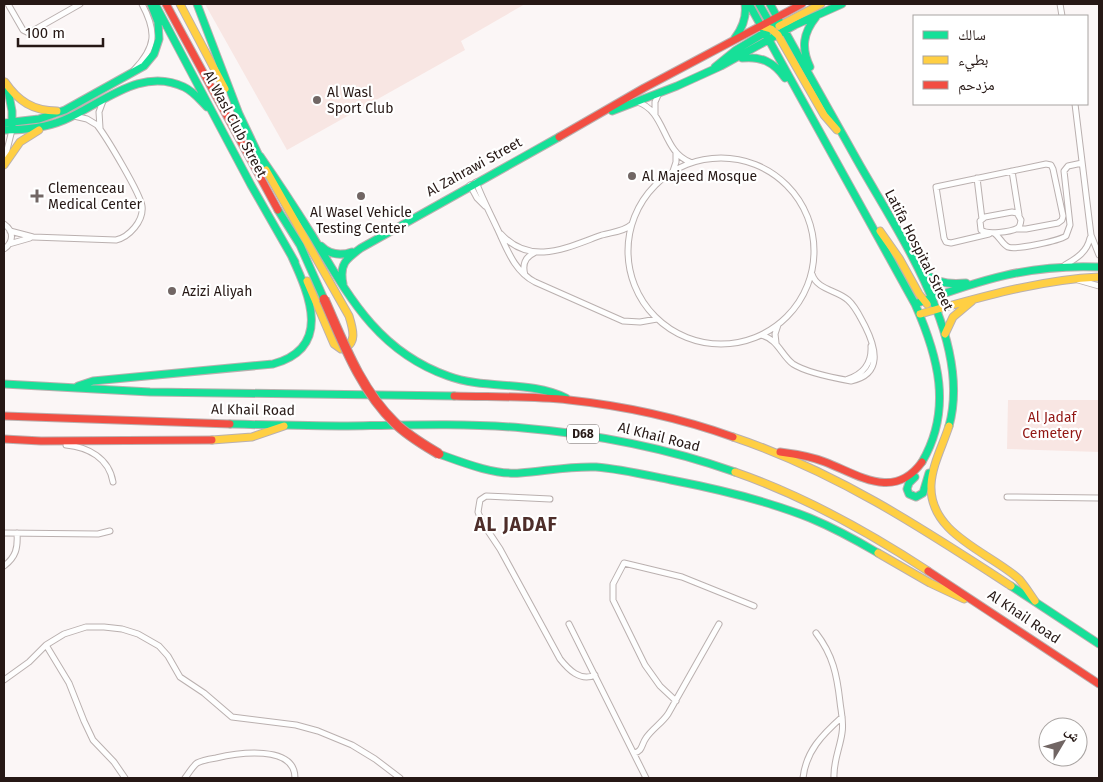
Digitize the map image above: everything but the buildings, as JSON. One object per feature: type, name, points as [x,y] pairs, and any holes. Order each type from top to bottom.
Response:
[{"type":"main road","points":[[8,126],[39,119],[65,110],[144,66],[157,49],[159,39],[155,4]]},
{"type":"main road","name":"Al Wasl Club Street","points":[[155,4],[292,257]]},
{"type":"main road","points":[[166,4],[279,211],[300,245],[359,376],[384,414],[404,433],[439,454],[473,466],[519,473],[582,467],[616,469],[648,474],[754,498],[787,508],[831,527],[925,581],[956,596],[979,604]]},
{"type":"main road","name":"Al Wasl Club Street","points":[[180,4],[223,86],[232,97]]},
{"type":"main road","name":"Al Wasl Club Street","points":[[197,4],[212,49],[260,156]]},
{"type":"main road","points":[[729,44],[743,26],[746,14],[745,4]]},
{"type":"main road","name":"Latifa Hospital Street","points":[[749,4],[774,28],[814,84],[913,262],[923,301],[920,314],[935,357],[939,384],[938,421],[929,453],[916,471],[900,481],[882,483],[873,481],[807,455],[775,452]]},
{"type":"main road","points":[[759,4],[824,115],[843,135]]},
{"type":"main road","name":"Latifa Hospital Street","points":[[770,4],[774,28],[798,93],[867,217],[923,301],[935,309],[945,335],[952,368],[955,399],[950,428],[932,477],[931,488],[934,507],[939,516],[955,533],[1016,577],[1036,603]]},
{"type":"main road","name":"Al Zahrawi Street","points":[[602,113],[659,93],[736,59],[802,4]]},
{"type":"main road","name":"Al Zahrawi Street","points":[[348,296],[343,284],[341,269],[347,258],[361,248],[644,88],[729,44],[822,8],[842,4]]},
{"type":"main road","points":[[814,84],[812,72],[804,53],[803,42],[806,30],[822,8]]},
{"type":"main road","points":[[711,71],[727,56],[774,28]]},
{"type":"main road","points":[[736,59],[751,56],[771,61],[781,71],[790,86],[798,93]]},
{"type":"main road","points":[[4,80],[12,92],[25,105],[45,110],[65,110]]},
{"type":"main road","points":[[4,80],[11,101],[8,126]]},
{"type":"main road","points":[[4,165],[20,142],[48,125],[73,116],[136,84],[164,81],[180,85],[189,90],[213,113]]},
{"type":"main road","points":[[8,126],[48,125]]},
{"type":"main road","points":[[260,156],[308,228],[348,296],[367,322],[382,338],[422,365],[456,378],[548,390],[568,400]]},
{"type":"main road","points":[[260,156],[276,190],[349,316],[353,339],[351,345],[347,348],[341,349],[334,344],[310,286],[292,257]]},
{"type":"main road","name":"Al Zahrawi Street","points":[[308,228],[321,246],[331,253],[343,255],[361,248]]},
{"type":"main road","points":[[73,388],[93,381],[273,364],[289,358],[306,341],[313,321],[310,301],[292,257]]},
{"type":"main road","points":[[913,262],[926,276],[941,284],[977,283]]},
{"type":"main road","points":[[923,301],[977,283],[1020,272],[1062,267],[1099,266]]},
{"type":"main road","points":[[920,314],[978,297],[1026,286],[1076,278],[1099,277]]},
{"type":"main road","points":[[945,335],[953,317],[978,297]]},
{"type":"main road","name":"Al Khail Road","points":[[4,384],[160,392],[484,395],[568,400],[624,408],[678,420],[732,436],[775,452],[864,494],[928,531],[1099,644]]},
{"type":"main road","name":"Al Khail Road","points":[[4,416],[152,422],[484,425],[566,432],[619,440],[672,452],[762,482],[840,518],[908,557],[1099,684]]},
{"type":"main road","points":[[4,439],[41,441],[234,440],[261,435],[287,424]]},
{"type":"main road","points":[[929,453],[920,471],[907,484],[907,492],[911,496],[919,497],[923,494],[932,464],[939,455]]},
{"type":"street","points":[[8,4],[23,30],[28,32],[80,4]]},
{"type":"street","points":[[128,76],[147,55],[152,38],[151,21],[142,4]]},
{"type":"street","points":[[659,93],[654,106],[656,115],[676,152],[691,162]]},
{"type":"street","points":[[101,130],[99,118],[103,101]]},
{"type":"street","points":[[636,101],[649,108],[656,115]]},
{"type":"street","points":[[1075,105],[1091,235],[1099,255]]},
{"type":"street","points":[[10,231],[33,237],[116,240],[126,236],[134,229],[142,210],[141,200],[101,130],[92,121],[73,116]]},
{"type":"street","points":[[4,165],[8,126]]},
{"type":"street","points":[[673,170],[676,162],[676,152]]},
{"type":"street","points":[[717,158],[744,160],[768,170],[783,181],[800,202],[811,226],[814,253],[812,271],[805,291],[792,312],[778,325],[761,335],[738,343],[707,343],[693,340],[678,333],[657,319],[641,298],[631,274],[628,248],[631,225],[638,208],[655,184],[673,170],[691,162],[717,158]]},
{"type":"street","points":[[977,178],[982,219],[980,228],[983,232],[992,233],[1006,246],[1013,248],[1066,236],[1070,225],[1064,172],[1068,166],[1082,163]]},
{"type":"street","points":[[1046,164],[1051,165],[1063,218],[1058,223],[992,233],[951,243],[946,242],[936,187],[1012,171],[1046,164]]},
{"type":"street","points":[[1012,171],[1021,223],[1016,229]]},
{"type":"street","points":[[473,184],[510,256],[526,276],[535,282],[623,320],[640,322],[657,319]]},
{"type":"street","points":[[982,219],[1012,212],[1019,215]]},
{"type":"street","points":[[4,224],[10,231],[11,238],[9,244],[4,249]]},
{"type":"street","points":[[498,230],[511,243],[522,249],[534,252],[570,247],[625,229],[631,225]]},
{"type":"street","points":[[1003,243],[1006,231]]},
{"type":"street","points":[[1062,267],[1082,254],[1087,248],[1091,235]]},
{"type":"street","points":[[9,244],[33,237]]},
{"type":"street","points":[[526,276],[524,270],[525,261],[534,252]]},
{"type":"street","points":[[812,271],[814,278],[821,286]]},
{"type":"street","points":[[1076,278],[1099,286]]},
{"type":"street","points":[[761,335],[776,343],[788,359],[799,367],[845,380],[857,380],[863,377],[874,362],[875,350],[860,315],[851,302],[838,292],[821,286],[811,287],[805,291]]},
{"type":"street","points":[[776,343],[775,334],[778,325]]},
{"type":"street","points":[[41,441],[43,443],[77,446],[89,450],[105,463],[113,482]]},
{"type":"street","points":[[550,499],[486,496],[480,500],[478,512],[560,658],[568,668],[581,677],[589,678],[595,675]]},
{"type":"street","points":[[1007,497],[1099,498]]},
{"type":"street","points":[[4,533],[98,534],[110,531]]},
{"type":"street","points":[[4,566],[17,551],[17,533]]},
{"type":"street","points":[[676,701],[660,686],[645,665],[613,600],[613,584],[624,562],[682,577],[754,606]]},
{"type":"street","points":[[569,624],[646,778]]},
{"type":"street","points":[[634,753],[641,750],[645,739],[664,720],[720,624]]},
{"type":"street","points":[[4,680],[64,634],[86,627],[113,627],[130,631],[160,646],[180,676],[204,693],[232,717],[296,725],[318,731],[358,749],[400,778]]},
{"type":"street","points":[[816,633],[826,647],[837,676],[842,734],[834,778]]},
{"type":"street","points":[[46,646],[69,684],[84,722],[94,740],[126,778]]},
{"type":"street","points":[[803,778],[806,762],[816,743],[842,717]]},
{"type":"street","points":[[185,778],[192,768],[203,760],[229,755],[265,753],[275,755],[287,761],[294,769],[295,778]]},
{"type":"green space","name":"Al Wasl Sport Club","points":[[205,4],[525,4],[461,41],[465,50],[287,150]]},
{"type":"green space","name":"Al Jadaf Cemetery","points":[[1008,400],[1099,400],[1099,452],[1007,449]]},
{"type":"traffic: fast","points":[[4,123],[39,119],[65,110],[144,66],[154,54],[159,39],[158,22],[151,4]]},
{"type":"traffic: fast","points":[[155,4],[251,185],[295,262]]},
{"type":"traffic: fast","points":[[197,4],[239,114],[261,160]]},
{"type":"traffic: fast","points":[[735,38],[744,22],[745,4]]},
{"type":"traffic: fast","points":[[749,4],[915,304],[923,324],[935,363],[939,383],[939,402],[932,442],[922,462]]},
{"type":"traffic: fast","points":[[759,4],[773,24]]},
{"type":"traffic: fast","points":[[770,4],[892,220],[927,288],[941,323],[951,358],[954,393],[949,426]]},
{"type":"traffic: fast","points":[[612,111],[677,86],[721,66],[795,25],[842,4]]},
{"type":"traffic: fast","points":[[715,67],[736,50],[771,29],[777,17]]},
{"type":"traffic: fast","points":[[810,67],[805,53],[805,41],[808,29],[816,17]]},
{"type":"traffic: fast","points":[[742,58],[755,58],[766,61],[781,72],[785,78]]},
{"type":"traffic: fast","points":[[4,130],[19,130],[57,123],[122,90],[152,81],[168,82],[184,87],[207,107]]},
{"type":"traffic: fast","points":[[8,90],[12,111],[12,126]]},
{"type":"traffic: fast","points":[[343,284],[343,267],[351,255],[361,248],[559,137]]},
{"type":"traffic: fast","points":[[260,156],[352,299],[383,336],[402,352],[423,365],[462,380],[537,389],[552,392],[566,398]]},
{"type":"traffic: fast","points":[[278,210],[300,245],[324,299]]},
{"type":"traffic: fast","points":[[321,246],[335,254],[352,252]]},
{"type":"traffic: fast","points":[[78,386],[93,381],[273,364],[291,356],[303,346],[310,333],[311,319],[305,288],[292,257]]},
{"type":"traffic: fast","points":[[918,267],[934,279],[946,283],[966,283]]},
{"type":"traffic: fast","points":[[915,304],[1005,275],[1050,268],[1099,267]]},
{"type":"traffic: fast","points":[[4,384],[150,392],[454,396]]},
{"type":"traffic: fast","points":[[230,424],[333,426],[458,425],[523,428],[577,434],[630,443],[709,463],[735,472]]},
{"type":"traffic: fast","points":[[439,454],[479,468],[500,472],[520,473],[596,467],[634,472],[706,487],[759,500],[810,518],[845,534],[878,553]]},
{"type":"traffic: fast","points":[[915,477],[909,483],[907,489],[909,494],[916,497],[923,493],[929,473]]},
{"type":"traffic: fast","points":[[1011,586],[1099,644]]},
{"type":"traffic: slow","points":[[180,4],[225,89]]},
{"type":"traffic: slow","points":[[779,26],[821,4]]},
{"type":"traffic: slow","points":[[761,26],[771,29],[778,35],[824,115],[837,130]]},
{"type":"traffic: slow","points":[[5,82],[15,95],[27,104],[48,111],[57,111]]},
{"type":"traffic: slow","points":[[4,165],[20,142],[39,130]]},
{"type":"traffic: slow","points":[[266,170],[349,316],[353,336],[350,344],[346,347],[341,349],[334,344],[307,281]]},
{"type":"traffic: slow","points":[[880,231],[927,304]]},
{"type":"traffic: slow","points":[[920,314],[1031,286],[1099,277]]},
{"type":"traffic: slow","points":[[945,334],[953,317],[972,301]]},
{"type":"traffic: slow","points":[[212,440],[252,437],[284,426]]},
{"type":"traffic: slow","points":[[949,426],[936,463],[931,485],[933,502],[940,517],[963,540],[1019,579],[1035,601]]},
{"type":"traffic: slow","points":[[733,437],[807,466],[877,502],[1011,586]]},
{"type":"traffic: slow","points":[[735,472],[810,503],[858,528],[928,571]]},
{"type":"traffic: slow","points":[[878,553],[930,583],[964,599]]},
{"type":"traffic: jam","points":[[166,4],[278,210]]},
{"type":"traffic: jam","points":[[559,137],[644,88],[802,4]]},
{"type":"traffic: jam","points":[[324,299],[353,364],[383,410],[400,428],[439,454]]},
{"type":"traffic: jam","points":[[454,396],[569,400],[632,409],[733,437]]},
{"type":"traffic: jam","points":[[4,416],[230,424]]},
{"type":"traffic: jam","points":[[4,439],[41,441],[212,440]]},
{"type":"traffic: jam","points":[[780,452],[814,458],[863,478],[888,483],[900,480],[911,474],[922,462]]},
{"type":"traffic: jam","points":[[928,571],[1099,684]]},
{"type":"place","name":"Al Wasl Sport Club","points":[[317,100]]},
{"type":"place","name":"Al Majeed Mosque","points":[[632,176]]},
{"type":"place","name":"Clemenceau Medical Center","points":[[37,196]]},
{"type":"place","name":"Al Wasel Vehicle Testing Center","points":[[361,196]]},
{"type":"place","name":"Azizi Aliyah","points":[[172,291]]},
{"type":"district","name":"AL JADAF","points":[[516,524]]}]
